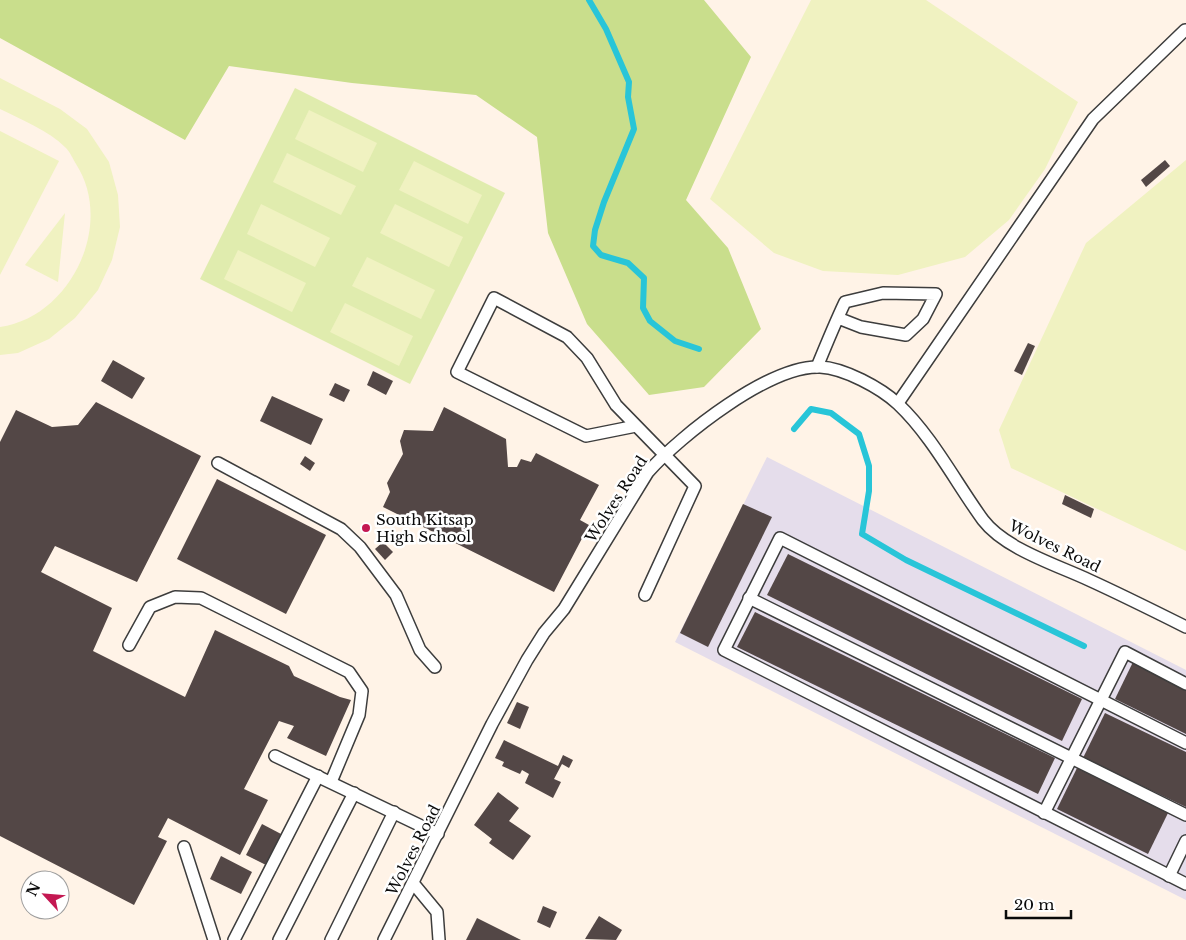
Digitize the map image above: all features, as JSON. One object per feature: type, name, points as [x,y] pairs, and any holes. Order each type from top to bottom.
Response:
[{"type":"lane","points":[[898,403],[1093,119],[1186,31]]},
{"type":"lane","points":[[816,368],[838,318],[846,302],[883,293],[936,294],[923,319],[906,335],[861,327],[838,318]]},
{"type":"lane","points":[[636,426],[586,436],[457,372],[494,298],[566,337],[587,358],[616,405],[695,486],[645,595]]},
{"type":"lane","name":"Wolves Road","points":[[384,940],[527,660],[544,633],[564,609],[648,472],[664,454],[715,413],[771,380],[803,369],[816,368],[836,370],[872,385],[898,403],[917,424],[989,528],[1002,539],[1034,556],[1186,627]]},
{"type":"lane","points":[[218,464],[341,529],[360,547],[396,596],[420,650],[435,667]]},
{"type":"lane","points":[[1186,743],[780,538],[724,650],[1186,884]]},
{"type":"lane","points":[[129,645],[150,607],[175,597],[200,598],[349,672],[362,691],[359,715],[331,782]]},
{"type":"lane","points":[[750,598],[1186,815]]},
{"type":"lane","points":[[1044,813],[1126,652],[1186,684]]},
{"type":"lane","points":[[276,756],[438,834]]},
{"type":"lane","points":[[234,940],[318,776]]},
{"type":"lane","points":[[279,940],[354,793]]},
{"type":"lane","points":[[331,940],[394,812]]},
{"type":"lane","points":[[1169,876],[1186,841]]},
{"type":"lane","points":[[184,847],[214,940]]},
{"type":"lane","points":[[413,883],[437,912],[439,940]]},
{"type":"shaded area","points":[[767,457],[1186,670],[1186,900],[675,642]]},
{"type":"green space","points":[[0,0],[704,0],[751,57],[686,200],[728,248],[761,329],[704,387],[649,395],[587,324],[548,233],[537,137],[476,95],[352,83],[229,66],[185,140],[0,38]]},
{"type":"green space","points":[[811,0],[926,0],[1078,102],[1045,169],[1009,220],[965,257],[898,275],[823,271],[774,253],[710,199]]},
{"type":"green space","points":[[0,78],[60,109],[87,129],[109,162],[118,195],[120,227],[112,260],[98,290],[75,318],[49,339],[18,353],[0,355],[0,327],[25,320],[47,306],[66,287],[79,264],[88,239],[91,213],[87,188],[67,150],[43,131],[0,109]]},
{"type":"green space","points":[[295,88],[505,193],[410,384],[200,279]]},
{"type":"green space","points":[[309,110],[377,143],[363,172],[295,139]]},
{"type":"green space","points":[[0,131],[59,161],[0,275]]},
{"type":"green space","points":[[287,153],[356,186],[341,215],[273,182]]},
{"type":"green space","points":[[1186,160],[1186,551],[1011,468],[999,430],[1086,243]]},
{"type":"green space","points":[[414,161],[482,195],[468,224],[399,190]]},
{"type":"green space","points":[[261,204],[330,238],[315,267],[247,234]]},
{"type":"green space","points":[[395,204],[463,237],[449,267],[380,233]]},
{"type":"green space","points":[[65,213],[58,282],[25,265]]},
{"type":"green space","points":[[238,250],[306,283],[292,312],[224,279]]},
{"type":"green space","points":[[367,257],[435,290],[421,319],[352,286]]},
{"type":"green space","points":[[345,303],[413,336],[399,366],[330,332]]},
{"type":"building","points":[[1165,160],[1170,166],[1146,187],[1141,180]]},
{"type":"building","points":[[1028,343],[1035,346],[1022,375],[1014,371]]},
{"type":"building","points":[[113,360],[145,378],[132,399],[101,381]]},
{"type":"building","points":[[373,371],[393,381],[386,395],[367,385]]},
{"type":"building","points":[[335,383],[350,390],[344,402],[329,395]]},
{"type":"building","points":[[272,396],[323,419],[311,445],[260,421]]},
{"type":"building","points":[[96,402],[201,456],[137,582],[55,546],[41,572],[112,608],[93,651],[185,697],[215,630],[289,666],[294,676],[340,697],[351,700],[326,756],[287,738],[294,726],[279,721],[244,789],[268,800],[240,855],[168,818],[158,837],[167,841],[134,905],[70,872],[70,870],[66,870],[0,836],[0,442],[16,410],[52,427],[78,425]]},
{"type":"building","points":[[444,407],[506,439],[508,467],[517,467],[521,459],[531,462],[536,453],[599,485],[580,520],[589,525],[554,592],[383,507],[390,492],[387,483],[403,454],[400,441],[404,430],[433,431]]},
{"type":"building","points":[[305,456],[315,463],[310,471],[300,464]]},
{"type":"building","points":[[217,479],[326,535],[286,614],[177,559]]},
{"type":"building","points":[[1065,495],[1094,509],[1091,518],[1062,504]]},
{"type":"building","points":[[743,504],[772,517],[708,647],[680,633]]},
{"type":"building","points":[[383,542],[393,552],[385,560],[375,549]]},
{"type":"building","points":[[788,554],[1082,699],[1062,741],[767,595]]},
{"type":"building","points":[[755,612],[1055,758],[1038,794],[737,647]]},
{"type":"building","points":[[1133,662],[1186,688],[1186,734],[1115,699]]},
{"type":"building","points":[[517,702],[529,707],[520,729],[507,723]]},
{"type":"building","points":[[1105,713],[1186,752],[1186,807],[1083,758]]},
{"type":"building","points":[[504,740],[558,766],[563,755],[573,760],[569,768],[562,764],[554,779],[561,782],[553,798],[525,783],[529,774],[522,770],[520,774],[502,766],[504,762],[495,758]]},
{"type":"building","points":[[1077,768],[1168,813],[1148,854],[1057,809]]},
{"type":"building","points":[[498,792],[519,808],[509,821],[531,836],[513,860],[489,843],[492,839],[474,825]]},
{"type":"building","points":[[262,824],[283,835],[268,866],[246,855]]},
{"type":"building","points":[[221,856],[252,872],[241,894],[210,879]]},
{"type":"building","points":[[543,906],[557,912],[550,928],[537,922]]},
{"type":"building","points":[[599,916],[622,930],[616,940],[585,939]]},
{"type":"building","points":[[477,918],[521,940],[466,940]]},
{"type":"waterway","points":[[589,0],[606,29],[629,82],[628,97],[634,129],[604,202],[595,230],[593,246],[601,255],[628,263],[644,278],[643,308],[650,321],[675,341],[699,349]]},
{"type":"waterway","points":[[794,429],[811,409],[831,413],[859,434],[869,466],[869,491],[862,534],[906,560],[1084,646]]},
{"type":"place","name":"South Kitsap High School","points":[[366,528]]}]
